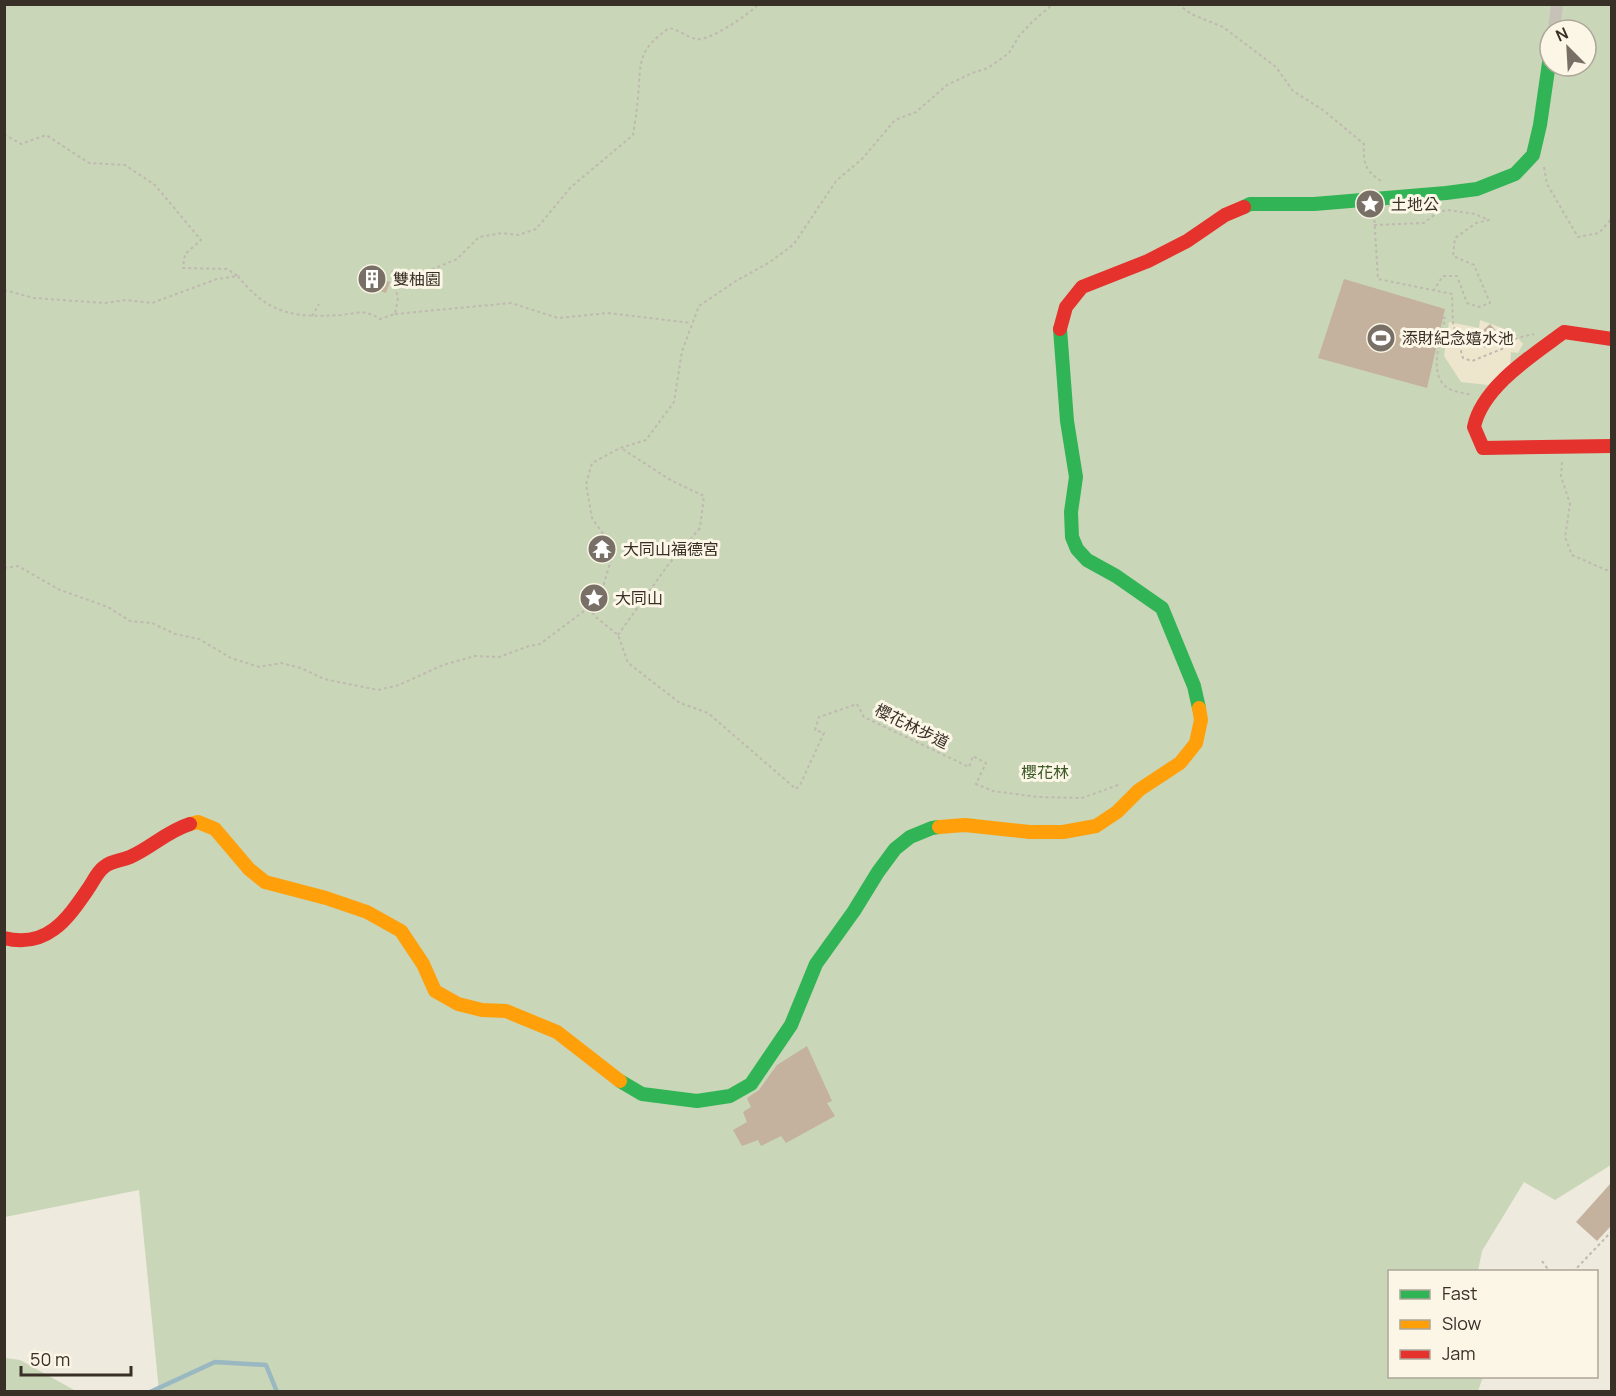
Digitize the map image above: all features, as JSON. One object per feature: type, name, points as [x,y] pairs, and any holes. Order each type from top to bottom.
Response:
[{"type":"street","points":[[4,938],[19,942],[37,938],[57,929],[72,913],[102,868],[113,861],[130,857],[177,828],[198,822],[216,829],[249,869],[265,882],[326,898],[367,912],[400,931],[423,964],[435,991],[450,999],[482,1010],[506,1011],[557,1032],[613,1077],[642,1094],[697,1101],[730,1096],[751,1084],[791,1025],[816,964],[895,849],[910,837],[932,828],[964,825],[1030,832],[1063,832],[1096,826],[1117,812],[1139,790],[1180,763],[1196,743],[1202,720],[1194,686],[1162,608],[1116,576],[1087,560],[1077,549],[1072,537],[1071,512],[1076,477],[1067,422],[1060,325],[1066,307],[1082,287],[1148,261],[1187,241],[1225,215],[1250,204],[1314,204],[1446,193],[1477,189],[1515,174],[1533,155],[1547,78]]},
{"type":"street","points":[[1611,339],[1564,332],[1524,362],[1486,399],[1479,410],[1474,427],[1483,448],[1611,446]]},
{"type":"path","points":[[395,314],[398,298],[391,273],[394,270],[410,274],[428,270],[457,259],[479,237],[502,233],[518,235],[536,230],[571,186],[633,135],[638,75],[644,53],[658,36],[669,28],[677,29],[696,39],[709,38],[759,4]]},
{"type":"path","points":[[4,568],[18,566],[60,590],[108,608],[130,621],[152,623],[175,634],[199,639],[231,658],[259,667],[281,663],[301,668],[324,679],[378,690],[399,685],[433,669],[464,659],[475,656],[499,657],[540,644],[588,608],[603,587],[611,560],[608,541],[592,518],[586,484],[592,463],[620,448],[646,440],[674,402],[682,351],[699,306],[735,281],[770,262],[794,244],[836,181],[861,159],[895,120],[916,112],[947,84],[988,68],[1009,53],[1019,36],[1032,21],[1053,4]]},
{"type":"path","points":[[1178,4],[1191,14],[1223,27],[1276,68],[1293,91],[1323,110],[1364,144],[1364,160],[1372,175],[1384,183],[1383,197],[1388,204],[1373,207],[1378,279],[1452,294],[1454,327],[1463,358],[1472,362],[1502,349],[1525,335]]},
{"type":"path","points":[[4,134],[21,144],[46,135],[89,163],[125,165],[155,185],[201,240],[185,254],[183,268],[227,269],[238,276],[261,301],[288,313],[312,316],[369,312],[380,319],[395,314],[511,303],[558,318],[608,313],[692,323]]},
{"type":"path","points":[[1533,155],[1543,161],[1547,184],[1578,237],[1599,233],[1611,218]]},
{"type":"path","points":[[1374,225],[1424,223],[1438,212],[1448,210],[1474,213],[1489,220],[1476,223],[1455,238],[1453,256],[1474,265],[1490,303],[1479,307],[1467,303],[1457,276],[1443,276],[1434,290]]},
{"type":"path","points":[[4,290],[34,298],[105,303],[126,300],[152,303],[217,279],[238,276]]},
{"type":"path","points":[[312,316],[319,304]]},
{"type":"path","points":[[1443,318],[1445,318],[1436,369],[1445,386],[1454,391],[1486,399]]},
{"type":"path","points":[[1444,325],[1454,327]]},
{"type":"path","points":[[588,608],[618,635],[668,566],[700,528],[704,495],[672,481],[620,448]]},
{"type":"path","points":[[1563,448],[1561,476],[1570,504],[1565,537],[1572,555],[1611,570]]},
{"type":"path","name":"櫻花林步道","points":[[618,635],[628,663],[680,703],[708,713],[796,789],[824,733],[814,730],[819,717],[857,704],[864,717],[969,767],[972,756],[986,763],[976,784],[993,791],[1038,797],[1082,798],[1132,781],[1139,790]]},
{"type":"path","points":[[1575,1270],[1611,1230]]},
{"type":"path","points":[[1542,1261],[1546,1270]]},
{"type":"green space","name":"櫻花林","points":[[5,5],[1611,5],[1611,1165],[1555,1200],[1524,1182],[1482,1251],[1478,1270],[1388,1270],[1388,1378],[1483,1378],[1478,1391],[159,1391],[139,1190],[5,1217]]},
{"type":"green space","points":[[5,1358],[20,1360],[76,1391],[5,1391]]},
{"type":"shaded area","points":[[1480,320],[1513,332],[1523,344],[1518,353],[1511,352],[1510,366],[1488,385],[1461,382],[1444,356],[1449,322],[1479,328]]},
{"type":"building","name":"雙柚園","points":[[365,265],[380,270],[377,277],[390,282],[386,293],[358,283]]},
{"type":"building","name":"添財紀念嬉水池","points":[[1344,279],[1445,309],[1427,388],[1318,358]]},
{"type":"building","points":[[1490,324],[1500,335],[1485,348],[1483,346],[1481,348],[1473,339]]},
{"type":"building","points":[[807,1046],[832,1101],[827,1103],[835,1116],[786,1143],[781,1136],[761,1146],[758,1140],[742,1146],[733,1130],[747,1122],[743,1112],[751,1107],[747,1098],[759,1090],[777,1065]]},
{"type":"building","points":[[1611,1183],[1611,1226],[1597,1241],[1576,1222]]},
{"type":"waterway","points":[[150,1392],[215,1362],[266,1365],[277,1392]]},
{"type":"traffic: fast","points":[[1244,207],[1250,204],[1314,204],[1446,193],[1477,189],[1515,174],[1533,155],[1547,78]]},
{"type":"traffic: fast","points":[[1060,329],[1067,421],[1076,477],[1071,512],[1072,537],[1077,549],[1087,560],[1116,576],[1162,608],[1194,686],[1199,708]]},
{"type":"traffic: fast","points":[[620,1081],[642,1094],[697,1101],[730,1096],[751,1084],[791,1025],[816,964],[854,911],[878,872],[895,849],[910,837],[939,827]]},
{"type":"traffic: slow","points":[[939,827],[965,825],[1030,832],[1063,832],[1096,826],[1117,812],[1139,790],[1180,763],[1196,743],[1201,720],[1199,708]]},
{"type":"traffic: slow","points":[[190,824],[198,822],[215,829],[249,869],[265,882],[326,898],[367,912],[401,931],[423,964],[435,991],[458,1004],[482,1010],[506,1011],[557,1032],[620,1081]]},
{"type":"traffic: jam","points":[[1060,329],[1066,307],[1082,287],[1148,261],[1187,241],[1225,215],[1244,207]]},
{"type":"traffic: jam","points":[[1612,339],[1564,332],[1510,373],[1498,385],[1479,412],[1474,427],[1483,448],[1612,446]]},
{"type":"traffic: jam","points":[[4,938],[19,940],[43,936],[54,929],[72,911],[104,867],[138,853],[190,824]]},
{"type":"place","name":"土地公","points":[[1370,204]]},
{"type":"place","name":"雙柚園","points":[[372,279]]},
{"type":"place","name":"添財紀念嬉水池","points":[[1381,338]]},
{"type":"place","name":"大同山福德宮","points":[[602,549]]},
{"type":"place","name":"大同山","points":[[594,598]]}]
